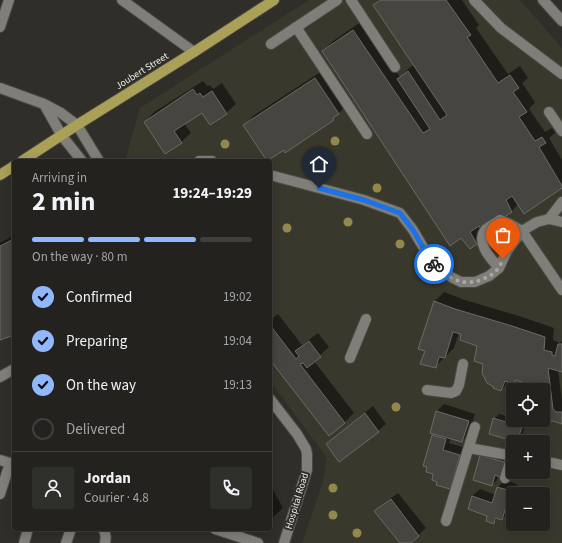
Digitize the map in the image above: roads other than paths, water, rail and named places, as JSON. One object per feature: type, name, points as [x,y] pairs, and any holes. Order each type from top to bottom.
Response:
[{"type":"main road","name":"Joubert Street","points":[[25,159],[274,0]]},
{"type":"main road","points":[[0,175],[12,167]]},
{"type":"street","points":[[0,27],[9,0]]},
{"type":"street","points":[[122,0],[194,52]]},
{"type":"street","points":[[271,44],[337,0]]},
{"type":"street","points":[[350,0],[395,67]]},
{"type":"street","points":[[474,0],[501,28],[562,74]]},
{"type":"street","points":[[543,0],[562,21]]},
{"type":"street","points":[[296,27],[367,134]]},
{"type":"street","points":[[0,88],[44,104],[61,113],[77,125],[98,159]]},
{"type":"street","points":[[44,104],[62,136],[80,159]]},
{"type":"street","points":[[549,112],[562,131]]},
{"type":"street","points":[[272,175],[364,200],[400,213],[413,230],[435,266],[450,277],[461,282],[475,282],[490,276],[499,268],[507,251],[522,231],[537,222],[549,219],[562,222]]},
{"type":"street","points":[[549,219],[562,202]]},
{"type":"street","points":[[499,268],[482,246],[482,236],[486,230],[500,220],[522,231],[562,290]]},
{"type":"street","points":[[350,358],[366,319]]},
{"type":"street","points":[[427,390],[450,393],[456,391],[459,385],[463,364]]},
{"type":"street","points":[[0,377],[12,370]]},
{"type":"street","name":"Hospital Road","points":[[272,402],[297,434],[306,449],[307,454],[307,470],[284,543]]},
{"type":"street","points":[[446,521],[475,427]]},
{"type":"street","points":[[469,448],[506,455]]},
{"type":"street","points":[[0,494],[8,462]]},
{"type":"street","points":[[550,462],[562,465]]},
{"type":"street","points":[[24,543],[27,531]]},
{"type":"street","points":[[66,543],[70,531]]},
{"type":"street","points":[[104,531],[106,537],[105,543]]},
{"type":"street","points":[[221,531],[258,543]]}]
